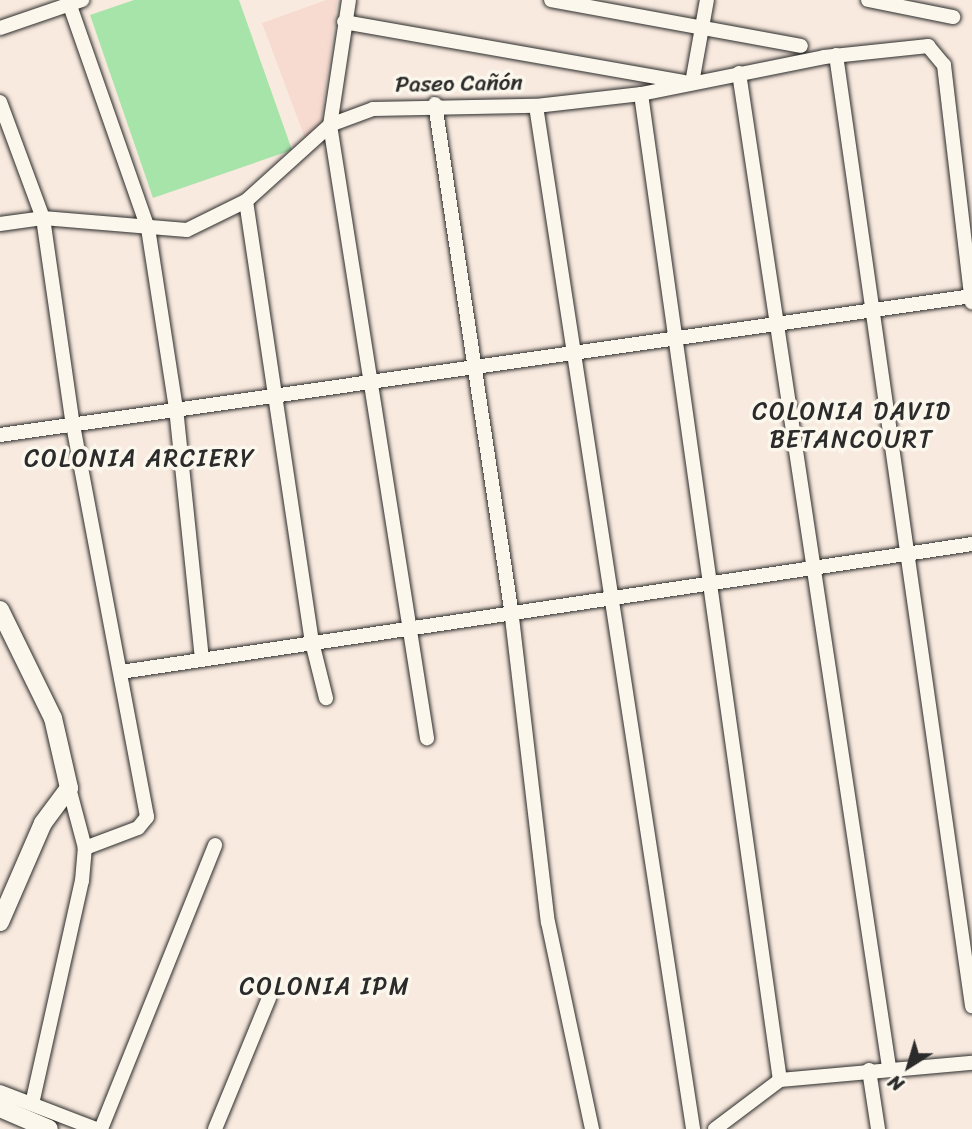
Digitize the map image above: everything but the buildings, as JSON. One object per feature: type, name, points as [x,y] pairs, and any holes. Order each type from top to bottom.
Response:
[{"type":"street","points":[[349,0],[330,125],[427,738]]},
{"type":"street","points":[[551,0],[702,31],[801,46]]},
{"type":"street","points":[[344,22],[692,83],[707,0]]},
{"type":"street","points":[[868,0],[953,17]]},
{"type":"street","points":[[0,28],[73,1],[148,228],[176,408],[202,659]]},
{"type":"street","name":"Paseo Cañón","points":[[0,224],[43,218],[187,230],[246,201],[330,125],[373,109],[435,104],[536,106],[641,94],[836,55],[928,46],[944,65],[972,298]]},
{"type":"street","points":[[836,55],[870,308],[910,551],[972,1006]]},
{"type":"street","points":[[739,73],[772,326],[889,1067]]},
{"type":"street","points":[[641,94],[780,1080]]},
{"type":"street","points":[[0,102],[43,218],[73,425],[147,817],[138,828],[85,848]]},
{"type":"street","points":[[435,104],[511,610],[548,922],[592,1129]]},
{"type":"street","points":[[536,106],[607,595],[693,1129]]},
{"type":"street","points":[[246,201],[312,642],[326,698]]},
{"type":"street","points":[[0,435],[176,408],[275,397],[473,367],[674,341],[870,308],[972,298]]},
{"type":"street","points":[[121,672],[607,595],[972,544]]},
{"type":"street","points":[[0,610],[53,718],[85,848],[65,975],[32,1104]]},
{"type":"street","points":[[0,922],[5,893],[43,823],[69,788]]},
{"type":"street","points":[[0,1093],[98,1129],[215,845]]},
{"type":"street","points":[[215,1129],[269,998]]},
{"type":"street","points":[[715,1129],[780,1080],[889,1067],[972,1063]]},
{"type":"street","points":[[869,1070],[878,1129]]},
{"type":"street","points":[[0,1108],[48,1129]]},
{"type":"shaded area","points":[[326,0],[337,0],[321,122],[306,141],[262,23]]},
{"type":"green space","points":[[134,0],[239,0],[292,150],[153,198],[90,15]]},
{"type":"district","name":"COLONIA DAVID BETANCOURT","points":[[852,426]]},
{"type":"district","name":"COLONIA ARCIERY","points":[[140,459]]},
{"type":"district","name":"COLONIA IPM","points":[[325,987]]}]
